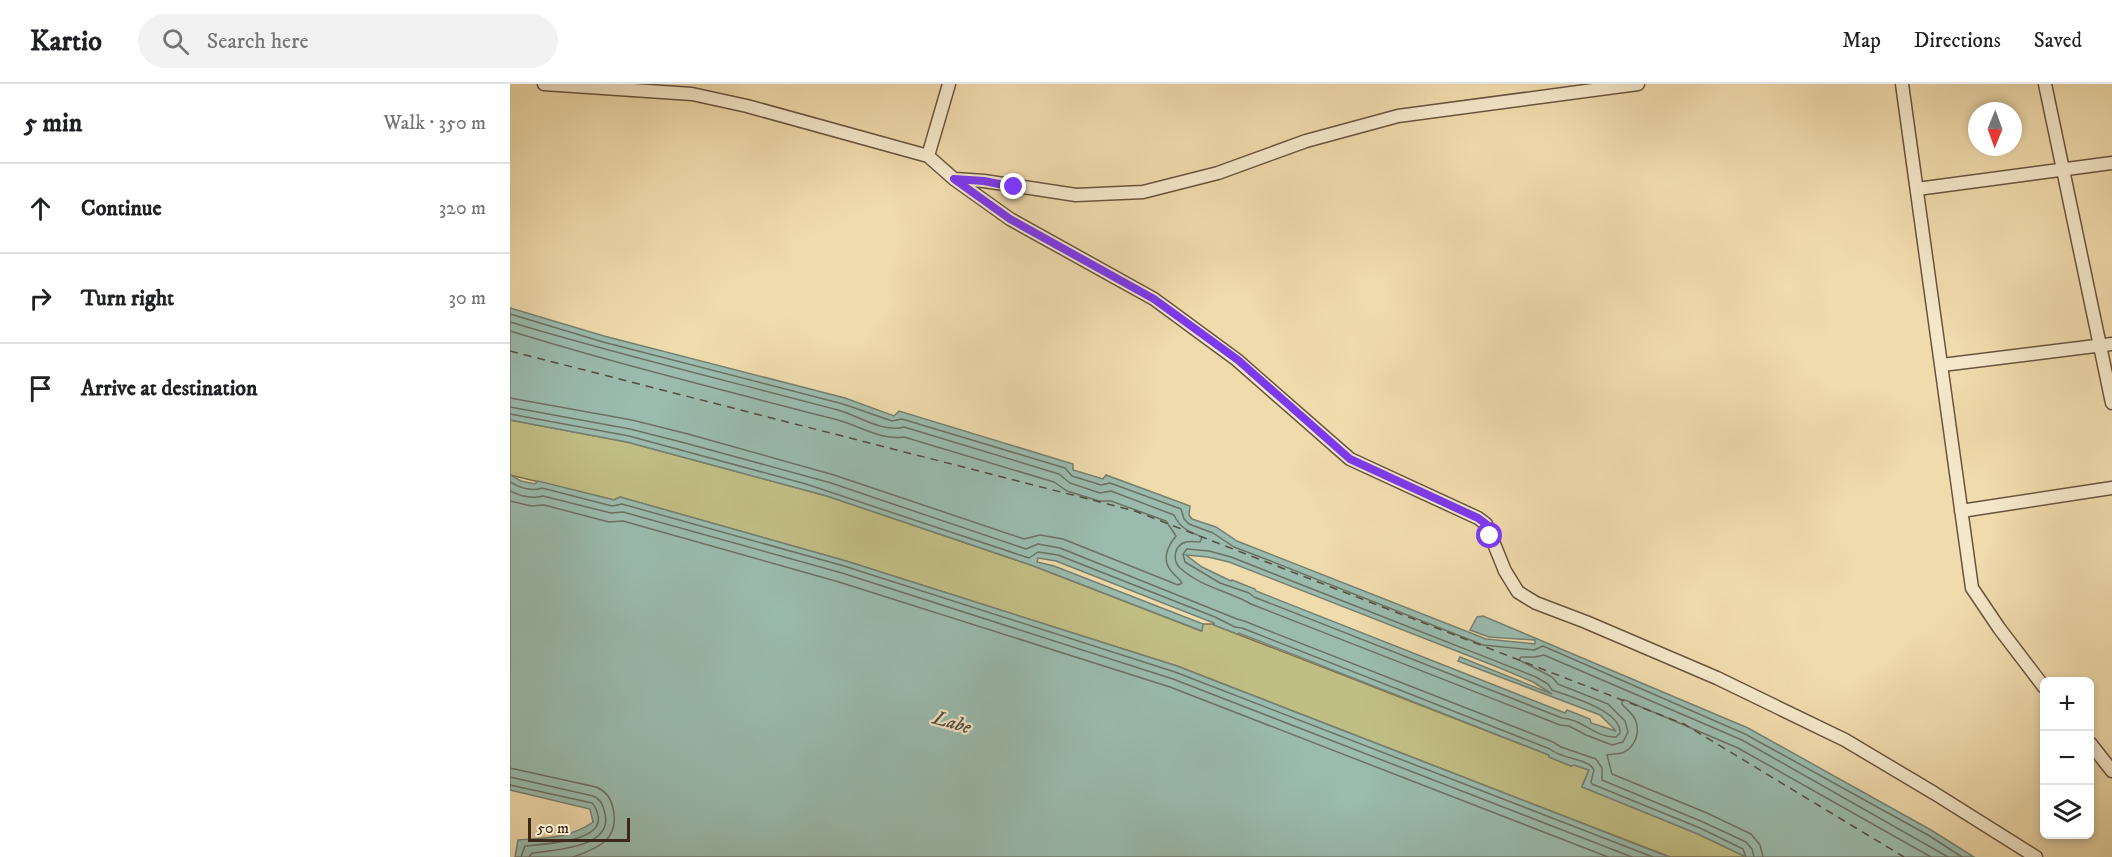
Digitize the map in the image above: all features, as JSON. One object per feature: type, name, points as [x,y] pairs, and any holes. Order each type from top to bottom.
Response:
[{"type":"street","points":[[544,84],[692,94],[758,109],[928,156],[954,179],[1010,219],[1154,299],[1238,360],[1350,459],[1478,518],[1486,524],[1505,571],[1518,592],[1536,603],[1717,678],[1845,740],[2036,857]]},
{"type":"street","points":[[928,156],[949,84]]},
{"type":"street","points":[[954,179],[984,181],[1076,195],[1143,192],[1218,173],[1306,141],[1398,116],[1638,84]]},
{"type":"street","points":[[1902,84],[1972,588],[2040,682]]},
{"type":"street","points":[[2045,84],[2112,403]]},
{"type":"street","points":[[1917,189],[2112,163]]},
{"type":"street","points":[[1942,364],[2112,344]]},
{"type":"street","points":[[1961,511],[2112,488]]},
{"type":"street","points":[[2094,748],[2112,771]]},
{"type":"shaded area","points":[[510,420],[627,442],[827,496],[1031,565],[1201,631],[1203,624],[1215,624],[1549,755],[1571,766],[1589,770],[1582,786],[1698,834],[1746,857],[1670,857],[1177,666],[846,561],[620,497],[614,500],[510,475]]},
{"type":"water","points":[[510,308],[604,336],[845,398],[894,416],[899,411],[1073,464],[1073,470],[1103,479],[1106,475],[1190,506],[1189,515],[1192,519],[1216,527],[1237,541],[1486,639],[1535,644],[1535,640],[1489,637],[1470,630],[1477,617],[1483,616],[1748,728],[1931,830],[1974,857],[1746,857],[1698,834],[1582,787],[1589,770],[1571,766],[1549,755],[1056,561],[1038,558],[1037,562],[1054,566],[1203,624],[1202,631],[1031,565],[827,496],[627,442],[510,420]],"holes":[[[1186,555],[1229,562],[1533,682],[1552,694],[1460,657],[1458,661],[1600,715],[1616,731],[1231,581],[1202,567]]]},
{"type":"water","name":"Labe","points":[[510,475],[521,481],[535,484],[538,481],[614,500],[620,497],[846,561],[1177,666],[1669,857],[515,857],[518,840],[566,834],[593,822],[590,809],[510,790]]},
{"type":"ferry route","points":[[510,351],[1135,511],[1684,724],[1904,857]]},
{"type":"route","points":[[1014,187],[984,181],[954,179],[1010,219],[1154,299],[1238,360],[1350,459],[1478,518],[1486,524],[1490,536]]}]
